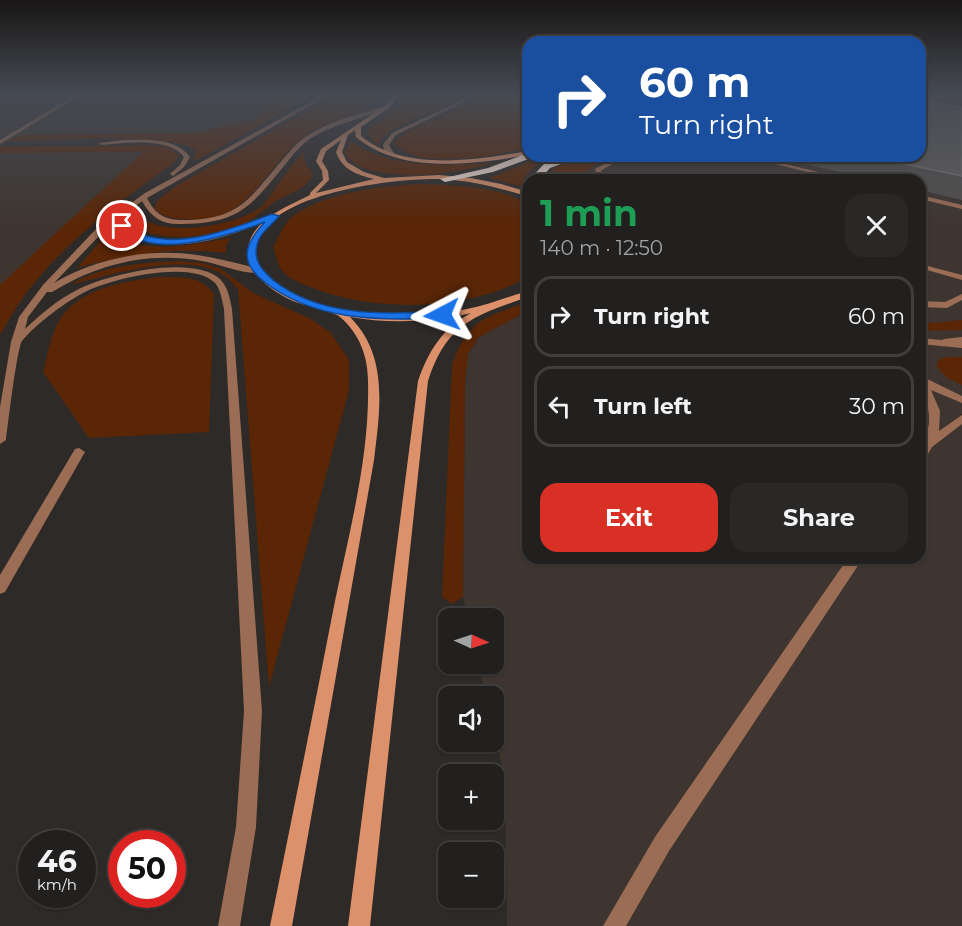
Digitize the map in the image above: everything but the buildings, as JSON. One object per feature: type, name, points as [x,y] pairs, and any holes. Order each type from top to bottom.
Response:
[{"type":"highway","points":[[445,179],[481,173],[522,157]]},
{"type":"highway","points":[[538,174],[550,164],[557,162]]},
{"type":"main road","points":[[304,200],[325,182],[326,174],[319,158],[340,138]]},
{"type":"main road","points":[[345,138],[339,152],[343,161],[360,172],[385,181]]},
{"type":"main road","points":[[360,138],[365,144],[393,154],[422,159],[456,161],[522,156]]},
{"type":"main road","points":[[522,192],[493,184],[445,179],[385,181],[348,186],[304,200],[275,216],[262,228],[252,246],[252,259],[257,271],[274,287],[292,297],[340,312],[418,316],[456,313],[522,296]]},
{"type":"main road","points":[[359,926],[415,470],[423,381],[434,349],[446,334],[463,321],[494,305]]},
{"type":"main road","points":[[281,926],[363,495],[372,424],[373,378],[369,353],[358,330],[340,312]]},
{"type":"street","points":[[143,197],[249,138]]},
{"type":"street","points":[[143,197],[153,215],[168,221],[203,222],[230,215],[248,205],[297,147],[308,138]]},
{"type":"street","points":[[391,138],[386,145],[387,150],[393,154]]},
{"type":"street","points":[[0,440],[16,342],[22,322],[34,302],[76,255],[115,217],[182,166],[187,157],[185,152],[178,148],[159,143],[102,142]]},
{"type":"street","points":[[601,174],[597,170],[612,162]]},
{"type":"street","points":[[772,162],[822,174]]},
{"type":"street","points":[[926,198],[962,207]]},
{"type":"street","points":[[115,217],[122,226],[136,236],[156,241],[184,242],[234,231],[275,216]]},
{"type":"street","points":[[34,302],[55,286],[84,271],[114,262],[143,257],[196,257],[257,271]]},
{"type":"street","points":[[926,268],[962,278]]},
{"type":"street","points":[[16,342],[70,297],[118,277],[152,272],[200,272],[214,278],[225,294],[228,309],[253,711],[246,827],[229,926]]},
{"type":"street","points":[[926,304],[947,305],[962,297]]},
{"type":"street","points":[[926,343],[962,342]]},
{"type":"street","points":[[926,384],[962,400]]},
{"type":"street","points":[[926,391],[937,416],[927,445]]},
{"type":"street","points":[[927,445],[962,419]]},
{"type":"street","points":[[0,588],[79,452]]},
{"type":"street","points":[[614,926],[662,844],[852,564]]},
{"type":"shaded area","points":[[0,138],[14,138],[0,147]]},
{"type":"shaded area","points":[[13,138],[237,138],[194,160],[196,150],[182,144],[161,141],[107,139],[9,141]]},
{"type":"shaded area","points":[[259,138],[303,138],[242,203],[228,212],[210,218],[178,219],[165,216],[154,208],[158,200],[176,186]]},
{"type":"shaded area","points":[[371,138],[382,138],[377,146]]},
{"type":"shaded area","points":[[522,138],[522,149],[478,157],[438,159],[405,152],[395,143],[397,139]]},
{"type":"shaded area","points":[[926,138],[962,138],[962,926],[507,926],[505,779],[504,764],[502,764],[499,752],[504,752],[504,686],[484,686],[481,674],[504,674],[504,608],[466,608],[463,597],[465,383],[468,353],[479,337],[522,314],[522,564],[926,564],[926,174],[582,174],[603,162],[926,162]]},
{"type":"shaded area","points":[[351,141],[384,157],[420,164],[494,163],[460,171],[415,175],[372,171],[356,164],[345,153]]},
{"type":"shaded area","points":[[152,145],[171,149],[179,156],[174,163],[96,222],[60,254],[24,296],[0,335],[0,285],[143,152],[0,153],[0,147]]},
{"type":"shaded area","points":[[144,151],[0,287],[0,153]]},
{"type":"shaded area","points":[[304,151],[304,160],[313,175],[309,180],[301,188],[272,203],[246,223],[219,232],[190,237],[160,235],[133,228],[129,218],[137,206],[136,214],[148,222],[163,226],[199,227],[235,220],[265,203]]},
{"type":"shaded area","points":[[529,162],[545,162],[527,174],[522,174],[522,187],[489,178]]},
{"type":"shaded area","points":[[571,162],[603,162],[583,174],[548,174]]},
{"type":"shaded area","points":[[419,184],[461,186],[503,193],[522,201],[522,280],[478,297],[422,305],[393,304],[364,302],[338,296],[300,283],[287,276],[281,269],[273,247],[290,219],[302,210],[334,197],[387,187]]},
{"type":"shaded area","points":[[108,232],[136,244],[167,247],[230,238],[226,246],[226,253],[169,251],[114,259],[77,268]]},
{"type":"shaded area","points":[[178,261],[202,263],[221,269],[253,293],[311,319],[331,333],[349,360],[349,390],[269,687],[238,289],[225,276],[210,269],[191,265],[149,267],[70,285],[82,278],[109,269],[136,264]]},
{"type":"shaded area","points":[[159,277],[190,278],[203,283],[214,294],[209,432],[89,438],[43,372],[50,342],[59,321],[72,305],[94,292],[120,283]]},
{"type":"shaded area","points":[[522,304],[522,314],[479,337],[468,353],[465,383],[463,597],[452,604],[442,597],[452,365],[458,350],[472,329],[489,316]]},
{"type":"shaded area","points":[[962,320],[962,330],[926,331],[926,321],[931,323]]},
{"type":"shaded area","points":[[962,357],[962,385],[947,378],[936,366],[940,359]]},
{"type":"route","points":[[122,226],[136,236],[156,241],[184,242],[234,231],[275,216],[255,237],[252,246],[254,266],[274,287],[292,297],[340,312],[398,317],[442,315]]}]
